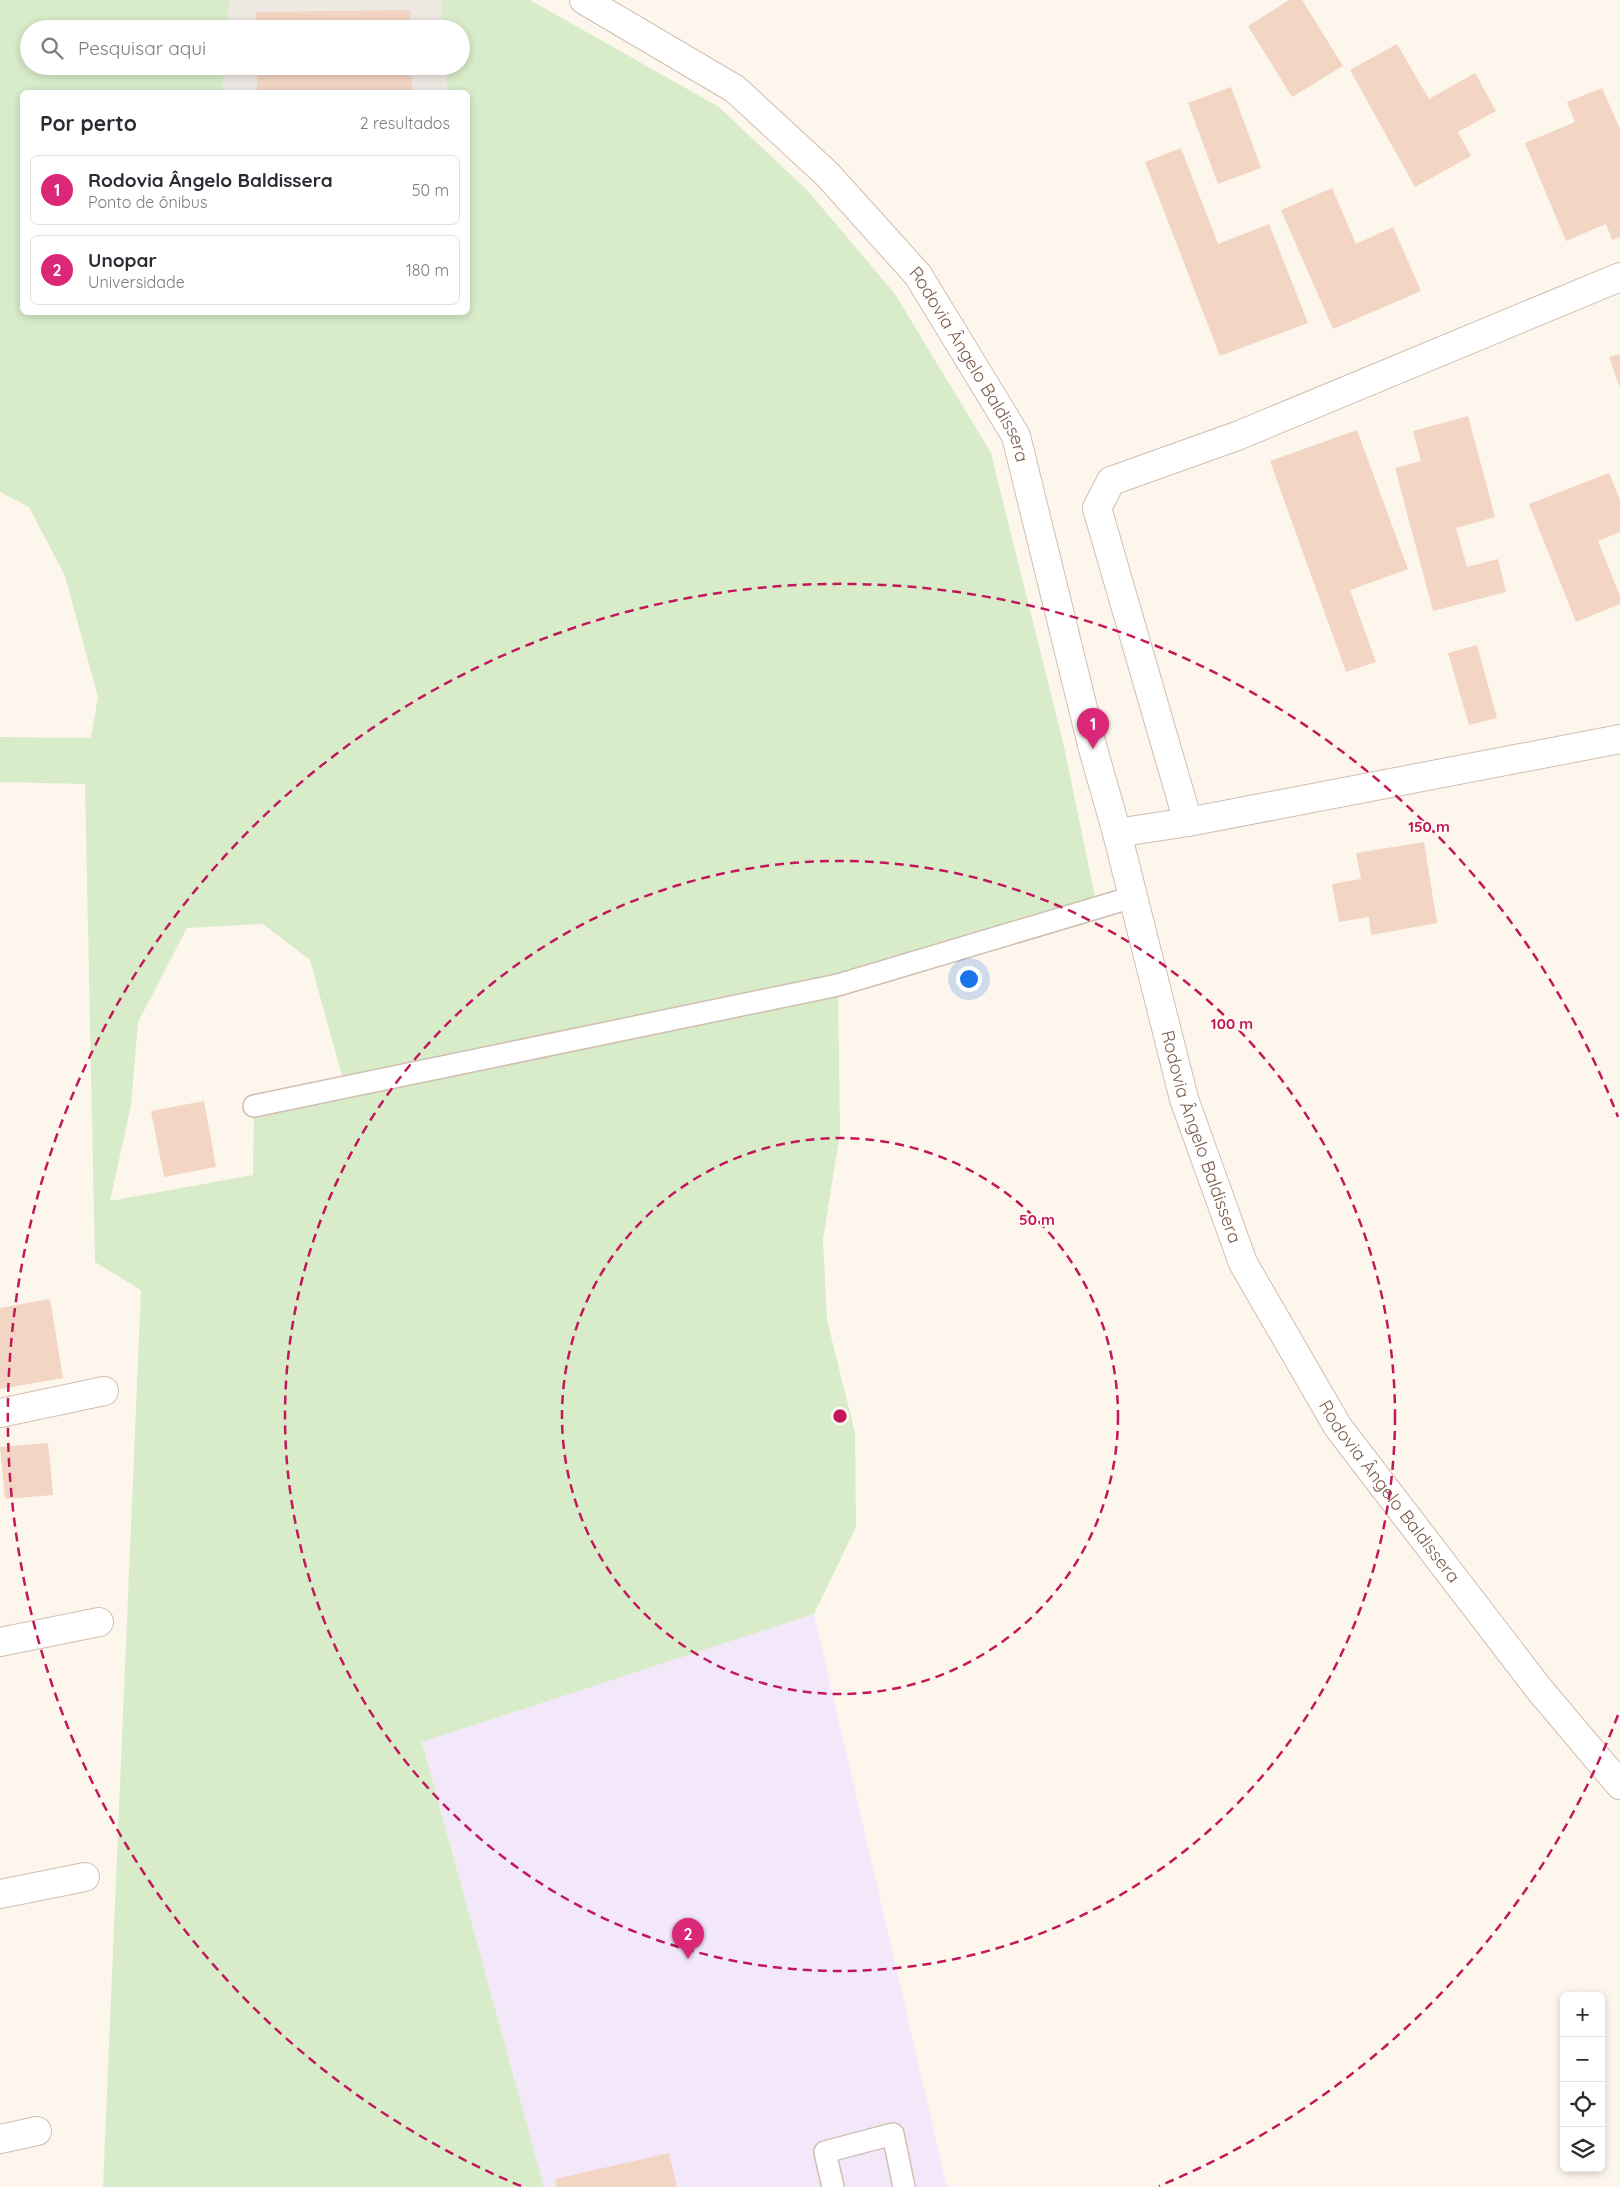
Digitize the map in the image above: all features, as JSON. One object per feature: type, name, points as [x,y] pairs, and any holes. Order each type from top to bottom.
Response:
[{"type":"street","name":"Rodovia Ângelo Baldissera","points":[[584,0],[735,89],[827,174],[918,275],[1016,436],[1093,749],[1117,833],[1184,1099],[1243,1263],[1338,1427],[1539,1689],[1620,1785]]},
{"type":"street","points":[[1188,822],[1097,508],[1111,481],[1237,436],[1620,278]]},
{"type":"street","points":[[1117,833],[1188,822],[1620,739]]},
{"type":"street","points":[[0,1413],[104,1391]]},
{"type":"street","points":[[0,1642],[99,1622]]},
{"type":"street","points":[[0,1894],[85,1878]]},
{"type":"street","points":[[0,2139],[37,2131]]},
{"type":"lane","points":[[254,1106],[838,985],[1133,897]]},
{"type":"lane","points":[[832,2187],[825,2152],[893,2134],[904,2187]]},
{"type":"shaded area","points":[[231,0],[441,0],[442,20],[227,20]]},
{"type":"shaded area","points":[[224,75],[446,75],[448,90],[223,90]]},
{"type":"shaded area","points":[[814,1614],[947,2187],[544,2187],[422,1741]]},
{"type":"green space","points":[[0,0],[231,0],[227,20],[20,20],[20,75],[224,75],[223,90],[20,90],[20,315],[470,315],[470,90],[448,90],[446,75],[470,75],[470,20],[442,20],[441,0],[530,0],[719,107],[808,191],[895,294],[991,453],[1065,751],[1097,907],[838,985],[840,1133],[823,1239],[827,1320],[855,1433],[856,1527],[814,1614],[422,1742],[544,2187],[103,2187],[141,1290],[95,1262],[85,784],[0,782],[0,737],[91,738],[98,697],[65,576],[29,507],[0,492]],"holes":[[[263,924],[310,960],[345,1087],[254,1106],[253,1175],[110,1201],[131,1105],[138,1022],[187,928]]]},
{"type":"building","points":[[1289,0],[1302,0],[1343,66],[1292,97],[1248,26]]},
{"type":"building","points":[[410,10],[411,20],[256,20],[256,12]]},
{"type":"building","points":[[1397,44],[1429,99],[1475,73],[1496,111],[1458,132],[1471,156],[1415,187],[1350,70]]},
{"type":"building","points":[[257,75],[411,75],[412,90],[257,90]]},
{"type":"building","points":[[1231,87],[1261,168],[1218,184],[1188,103]]},
{"type":"building","points":[[1602,88],[1620,129],[1620,237],[1612,240],[1606,224],[1566,241],[1525,143],[1575,122],[1567,102]]},
{"type":"building","points":[[1181,148],[1218,244],[1269,224],[1308,323],[1220,356],[1145,162]]},
{"type":"building","points":[[1332,188],[1356,244],[1393,227],[1421,291],[1333,329],[1281,210]]},
{"type":"building","points":[[1620,354],[1620,388],[1609,357]]},
{"type":"building","points":[[1468,416],[1495,517],[1456,528],[1467,567],[1498,559],[1506,592],[1433,611],[1395,468],[1421,461],[1413,431]]},
{"type":"building","points":[[1357,430],[1408,569],[1350,590],[1376,662],[1346,672],[1270,461]]},
{"type":"building","points":[[1609,473],[1620,500],[1620,532],[1598,541],[1620,596],[1620,604],[1576,622],[1529,504]]},
{"type":"building","points":[[1477,645],[1497,718],[1469,725],[1448,653]]},
{"type":"building","points":[[1424,842],[1437,923],[1371,935],[1369,917],[1339,922],[1332,884],[1361,879],[1356,853]]},
{"type":"building","points":[[204,1101],[216,1167],[164,1177],[151,1111]]},
{"type":"building","points":[[50,1299],[63,1378],[0,1389],[0,1308]]},
{"type":"building","points":[[48,1443],[53,1495],[5,1499],[0,1447]]},
{"type":"building","points":[[669,2153],[677,2187],[557,2187],[555,2179]]},
{"type":"place","name":"Rodovia Ângelo Baldissera","points":[[1093,749]]},
{"type":"place","name":"Unopar","points":[[688,1959]]}]
